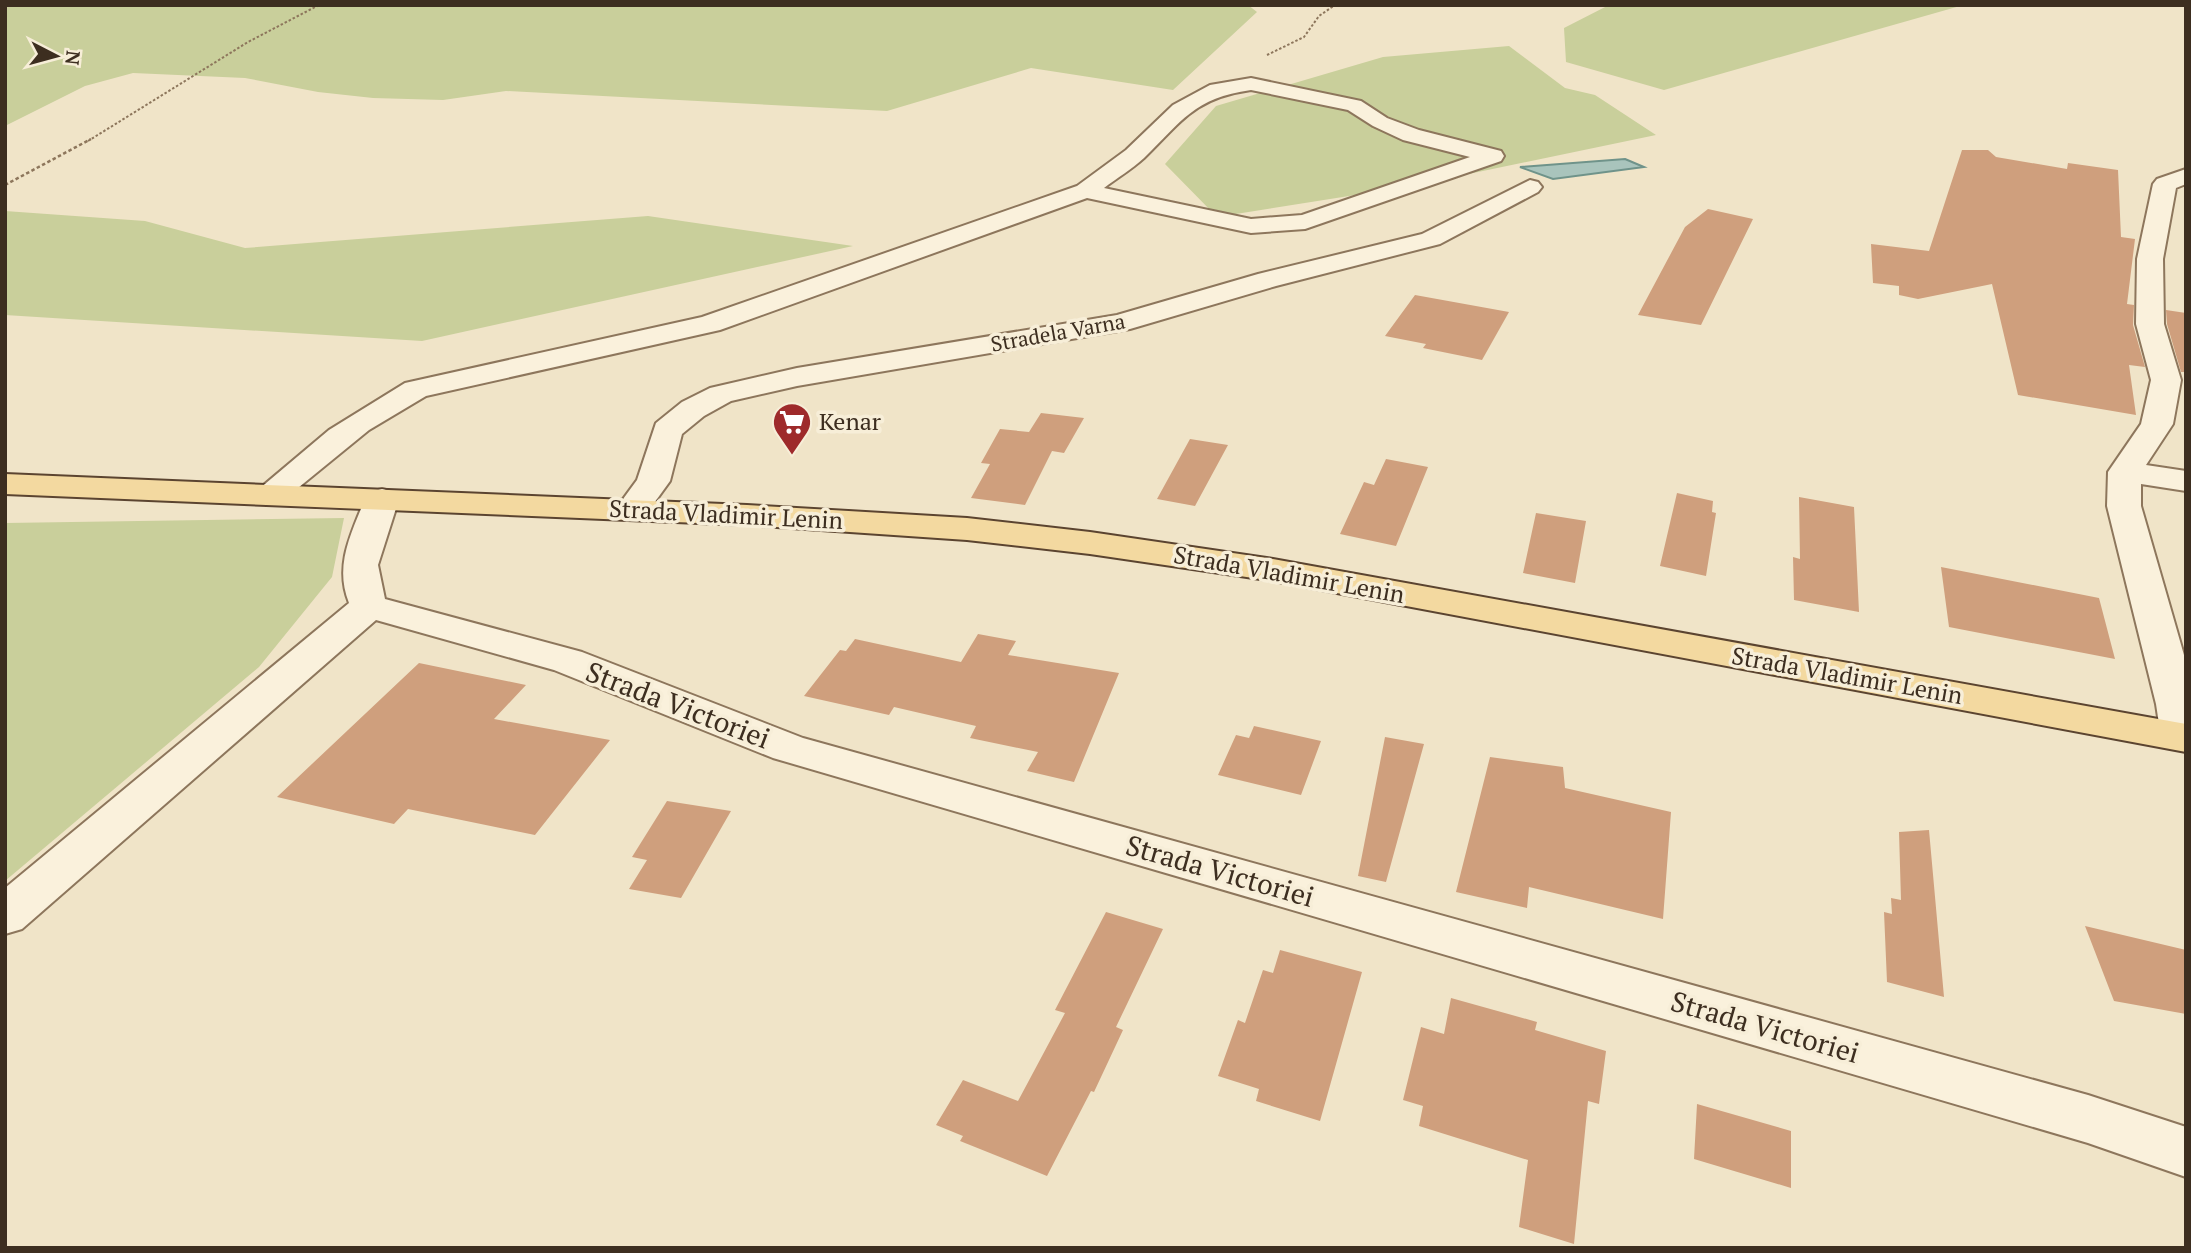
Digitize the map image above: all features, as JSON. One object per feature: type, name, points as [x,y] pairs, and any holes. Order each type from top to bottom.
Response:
[{"type":"main road","name":"Strada Vladimir Lenin","points":[[5,484],[632,510],[967,529],[1090,543],[1287,573],[2184,738]]},
{"type":"street","points":[[270,494],[352,426],[388,402],[416,389],[710,324],[1085,191],[1134,155],[1180,109],[1217,89],[1261,84],[1318,96],[1354,105],[1380,122],[1411,135],[1493,156],[1306,222],[1251,226],[1085,191]]},
{"type":"street","points":[[2184,738],[2127,519],[2125,472],[2157,424],[2166,380],[2150,324],[2150,259],[2165,184],[2186,176]]},
{"type":"street","name":"Stradela Varna","points":[[632,510],[653,481],[667,430],[694,409],[721,394],[811,375],[1120,323],[1267,280],[1431,239],[1530,187]]},
{"type":"street","points":[[2125,472],[2186,481]]},
{"type":"street","points":[[5,916],[369,606],[362,594],[358,568],[382,499]]},
{"type":"street","name":"Strada Victoriei","points":[[369,606],[568,661],[788,748],[2075,1115],[2186,1152]]},
{"type":"path","points":[[5,185],[91,139],[248,42],[319,5]]},
{"type":"path","points":[[1217,89],[1253,61],[1304,37],[1319,16],[1335,5]]},
{"type":"green space","points":[[5,5],[1248,5],[1257,12],[1173,90],[1031,68],[887,111],[506,91],[443,100],[373,98],[318,92],[245,78],[133,73],[85,86],[5,126]]},
{"type":"green space","points":[[1609,5],[1960,6],[1664,90],[1566,62],[1564,28]]},
{"type":"green space","points":[[1509,46],[1565,88],[1595,95],[1656,135],[1406,187],[1217,217],[1165,164],[1216,106],[1383,57]]},
{"type":"green space","points":[[5,211],[145,221],[245,248],[648,216],[853,246],[422,341],[5,315]]},
{"type":"green space","points":[[344,518],[332,577],[259,667],[5,881],[5,523]]},
{"type":"water","points":[[1625,159],[1644,167],[1553,179],[1520,167]]},
{"type":"building","points":[[1962,150],[1988,150],[1996,157],[2067,169],[2068,163],[2118,170],[2121,237],[2135,239],[2127,304],[2134,305],[2133,325],[2145,367],[2129,365],[2136,415],[2018,395],[1992,284],[1918,299],[1899,295],[1899,286],[1873,283],[1871,244],[1929,251]]},
{"type":"building","points":[[1708,209],[1753,219],[1701,325],[1638,315],[1685,227]]},
{"type":"building","points":[[1415,295],[1509,312],[1482,360],[1423,348],[1426,344],[1385,336]]},
{"type":"building","points":[[2166,310],[2186,313],[2186,372],[2181,372],[2167,324]]},
{"type":"building","points":[[1041,413],[1084,418],[1064,453],[1052,451],[1025,505],[971,498],[990,464],[981,463],[1000,429],[1029,432]]},
{"type":"building","points":[[1190,439],[1228,445],[1195,506],[1157,499]]},
{"type":"building","points":[[1386,459],[1428,467],[1396,546],[1340,534],[1364,482],[1374,485]]},
{"type":"building","points":[[1677,493],[1713,501],[1712,512],[1716,513],[1706,576],[1660,566]]},
{"type":"building","points":[[1799,497],[1854,507],[1859,612],[1794,600],[1793,557],[1800,559]]},
{"type":"building","points":[[1536,513],[1586,521],[1575,583],[1523,573]]},
{"type":"building","points":[[1941,567],[2099,598],[2115,659],[1949,627]]},
{"type":"building","points":[[978,634],[1016,641],[1008,655],[1119,673],[1074,782],[1027,771],[1038,752],[970,738],[976,726],[894,707],[889,715],[804,696],[840,650],[846,651],[855,639],[961,662]]},
{"type":"building","points":[[419,663],[526,685],[494,719],[610,740],[535,835],[408,809],[394,824],[277,797]]},
{"type":"building","points":[[1254,726],[1321,741],[1301,795],[1218,775],[1236,735],[1249,738]]},
{"type":"building","points":[[1385,737],[1424,744],[1386,882],[1358,876]]},
{"type":"building","points":[[1490,757],[1563,767],[1565,788],[1671,812],[1663,919],[1529,887],[1527,908],[1456,892]]},
{"type":"building","points":[[667,801],[731,811],[681,898],[629,889],[647,860],[632,857]]},
{"type":"building","points":[[1929,830],[1944,997],[1887,982],[1884,912],[1892,914],[1891,898],[1901,900],[1899,832]]},
{"type":"building","points":[[1106,912],[1163,929],[1116,1027],[1123,1030],[1094,1092],[1091,1091],[1047,1176],[960,1141],[963,1136],[936,1125],[963,1080],[1018,1101],[1065,1013],[1055,1010]]},
{"type":"building","points":[[2085,926],[2186,950],[2186,1014],[2114,1001]]},
{"type":"building","points":[[1280,950],[1362,972],[1320,1121],[1256,1101],[1259,1089],[1218,1076],[1238,1020],[1245,1023],[1263,970],[1273,973]]},
{"type":"building","points":[[1451,998],[1537,1022],[1535,1030],[1606,1051],[1599,1104],[1588,1101],[1574,1244],[1519,1227],[1528,1160],[1419,1126],[1423,1106],[1403,1100],[1421,1027],[1444,1034]]},
{"type":"building","points":[[1697,1104],[1791,1131],[1791,1188],[1694,1159]]},
{"type":"place","name":"Kenar","points":[[792,456]]}]
